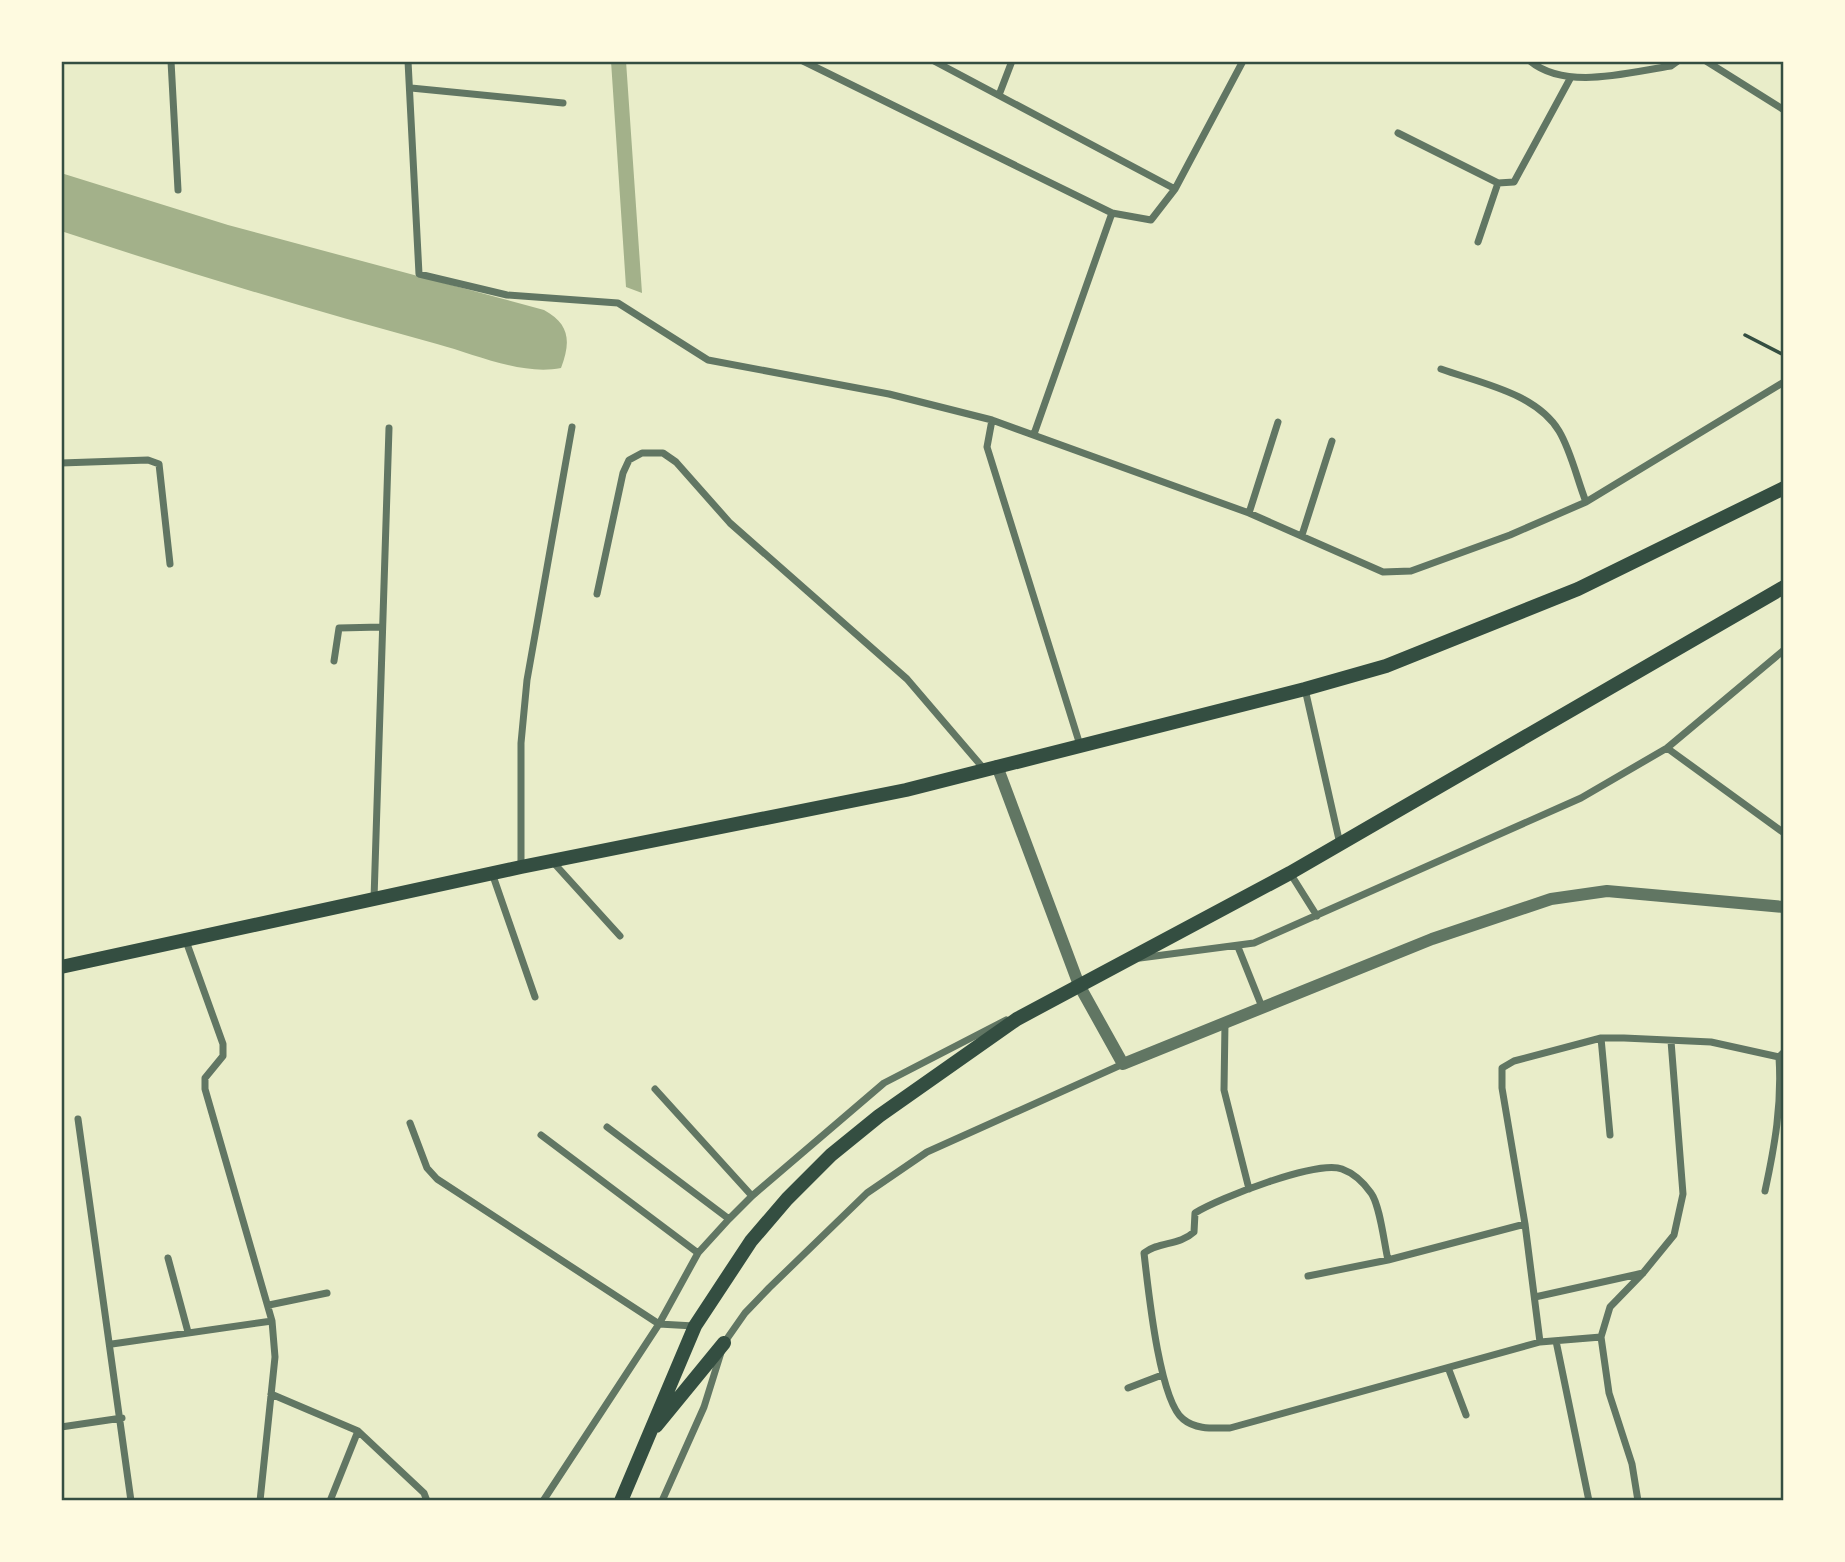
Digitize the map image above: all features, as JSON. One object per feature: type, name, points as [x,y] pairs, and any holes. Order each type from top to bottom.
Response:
[{"type":"main road","points":[[61,967],[492,873],[906,790],[1305,689],[1386,666],[1578,589],[1784,488]]},
{"type":"main road","points":[[621,1501],[695,1326],[751,1241],[787,1199],[831,1155],[879,1116],[1017,1018],[1290,873],[1784,587]]},
{"type":"main road","points":[[648,1435],[685,1395],[724,1343]]},
{"type":"street","points":[[171,61],[178,190]]},
{"type":"street","points":[[408,61],[419,274],[507,295],[618,303],[708,360],[889,394],[992,420],[1249,513],[1383,572],[1411,571],[1510,535],[1586,502],[1784,382]]},
{"type":"street","points":[[803,61],[1112,213],[1151,220],[1175,189],[1243,61]]},
{"type":"street","points":[[934,61],[1175,189]]},
{"type":"street","points":[[999,95],[1012,61]]},
{"type":"street","points":[[1530,61],[1571,77],[1614,75],[1671,66],[1678,61]]},
{"type":"street","points":[[1706,61],[1784,110]]},
{"type":"street","points":[[1398,133],[1498,183],[1514,182],[1571,77]]},
{"type":"street","points":[[411,88],[563,103]]},
{"type":"street","points":[[1478,242],[1498,183]]},
{"type":"street","points":[[1034,434],[1112,213]]},
{"type":"street","points":[[1441,369],[1528,401],[1545,412],[1560,432],[1586,502]]},
{"type":"street","points":[[992,420],[987,447],[1080,745]]},
{"type":"street","points":[[1249,513],[1278,422]]},
{"type":"street","points":[[522,867],[521,743],[527,680],[572,427]]},
{"type":"street","points":[[374,899],[389,428]]},
{"type":"street","points":[[1302,535],[1332,441]]},
{"type":"street","points":[[597,594],[623,473],[629,460],[642,453],[663,453],[676,462],[730,523],[907,679],[991,768],[1079,985],[1123,1064]]},
{"type":"street","points":[[61,463],[148,460],[159,464],[170,564]]},
{"type":"street","points":[[334,661],[339,628],[381,627]]},
{"type":"street","points":[[1129,959],[1238,947],[1317,916],[1581,798],[1667,748],[1784,650]]},
{"type":"street","points":[[1305,689],[1340,844]]},
{"type":"street","points":[[1667,748],[1784,833]]},
{"type":"street","points":[[552,861],[620,936]]},
{"type":"street","points":[[492,873],[535,997]]},
{"type":"street","points":[[1290,873],[1317,916]]},
{"type":"street","points":[[662,1501],[704,1407],[724,1343],[745,1313],[867,1193],[927,1152],[1123,1064],[1225,1022],[1432,939],[1551,899],[1607,891],[1784,907]]},
{"type":"street","points":[[186,939],[223,1044],[223,1056],[205,1078],[205,1089],[270,1306],[272,1321],[275,1357],[260,1501]]},
{"type":"street","points":[[1238,947],[1262,1007]]},
{"type":"street","points":[[543,1501],[596,1416],[659,1324],[698,1253],[729,1219],[752,1196],[884,1083],[1003,1021],[1017,1018]]},
{"type":"street","points":[[1225,1022],[1224,1090],[1249,1189]]},
{"type":"street","points":[[1601,1038],[1610,1135]]},
{"type":"street","points":[[1540,1342],[1525,1224],[1502,1088],[1503,1069],[1514,1061],[1601,1038],[1711,1042],[1782,1055],[1779,1131],[1765,1191]]},
{"type":"street","points":[[1638,1501],[1632,1464],[1609,1393],[1601,1338],[1610,1307],[1674,1235],[1683,1194],[1671,1041]]},
{"type":"street","points":[[654,1089],[752,1196]]},
{"type":"street","points":[[78,1119],[122,1418],[131,1501]]},
{"type":"street","points":[[410,1123],[427,1168],[437,1179],[659,1324],[695,1326]]},
{"type":"street","points":[[607,1127],[729,1219]]},
{"type":"street","points":[[541,1135],[698,1253]]},
{"type":"street","points":[[1388,1260],[1373,1195],[1358,1178],[1342,1169],[1325,1167],[1249,1189],[1211,1203],[1195,1213],[1194,1232],[1185,1241],[1153,1246],[1144,1253],[1166,1389],[1183,1420],[1202,1427],[1230,1428],[1449,1370],[1540,1342],[1601,1338]]},
{"type":"street","points":[[1308,1276],[1388,1260],[1525,1224]]},
{"type":"street","points":[[168,1258],[188,1332]]},
{"type":"street","points":[[1535,1297],[1643,1273]]},
{"type":"street","points":[[270,1306],[327,1293]]},
{"type":"street","points":[[111,1344],[272,1321]]},
{"type":"street","points":[[1556,1341],[1589,1501]]},
{"type":"street","points":[[1449,1370],[1466,1415]]},
{"type":"street","points":[[1128,1388],[1163,1375]]},
{"type":"street","points":[[271,1394],[358,1431],[424,1493],[428,1501]]},
{"type":"street","points":[[61,1427],[122,1418]]},
{"type":"street","points":[[330,1501],[358,1431]]},
{"type":"path","points":[[1745,335],[1784,355]]},
{"type":"shaded area","points":[[611,61],[626,61],[642,293],[626,287]]},
{"type":"shaded area","points":[[61,173],[228,225],[544,310],[559,321],[566,334],[566,350],[561,368],[531,369],[499,363],[248,290],[61,231]]}]
